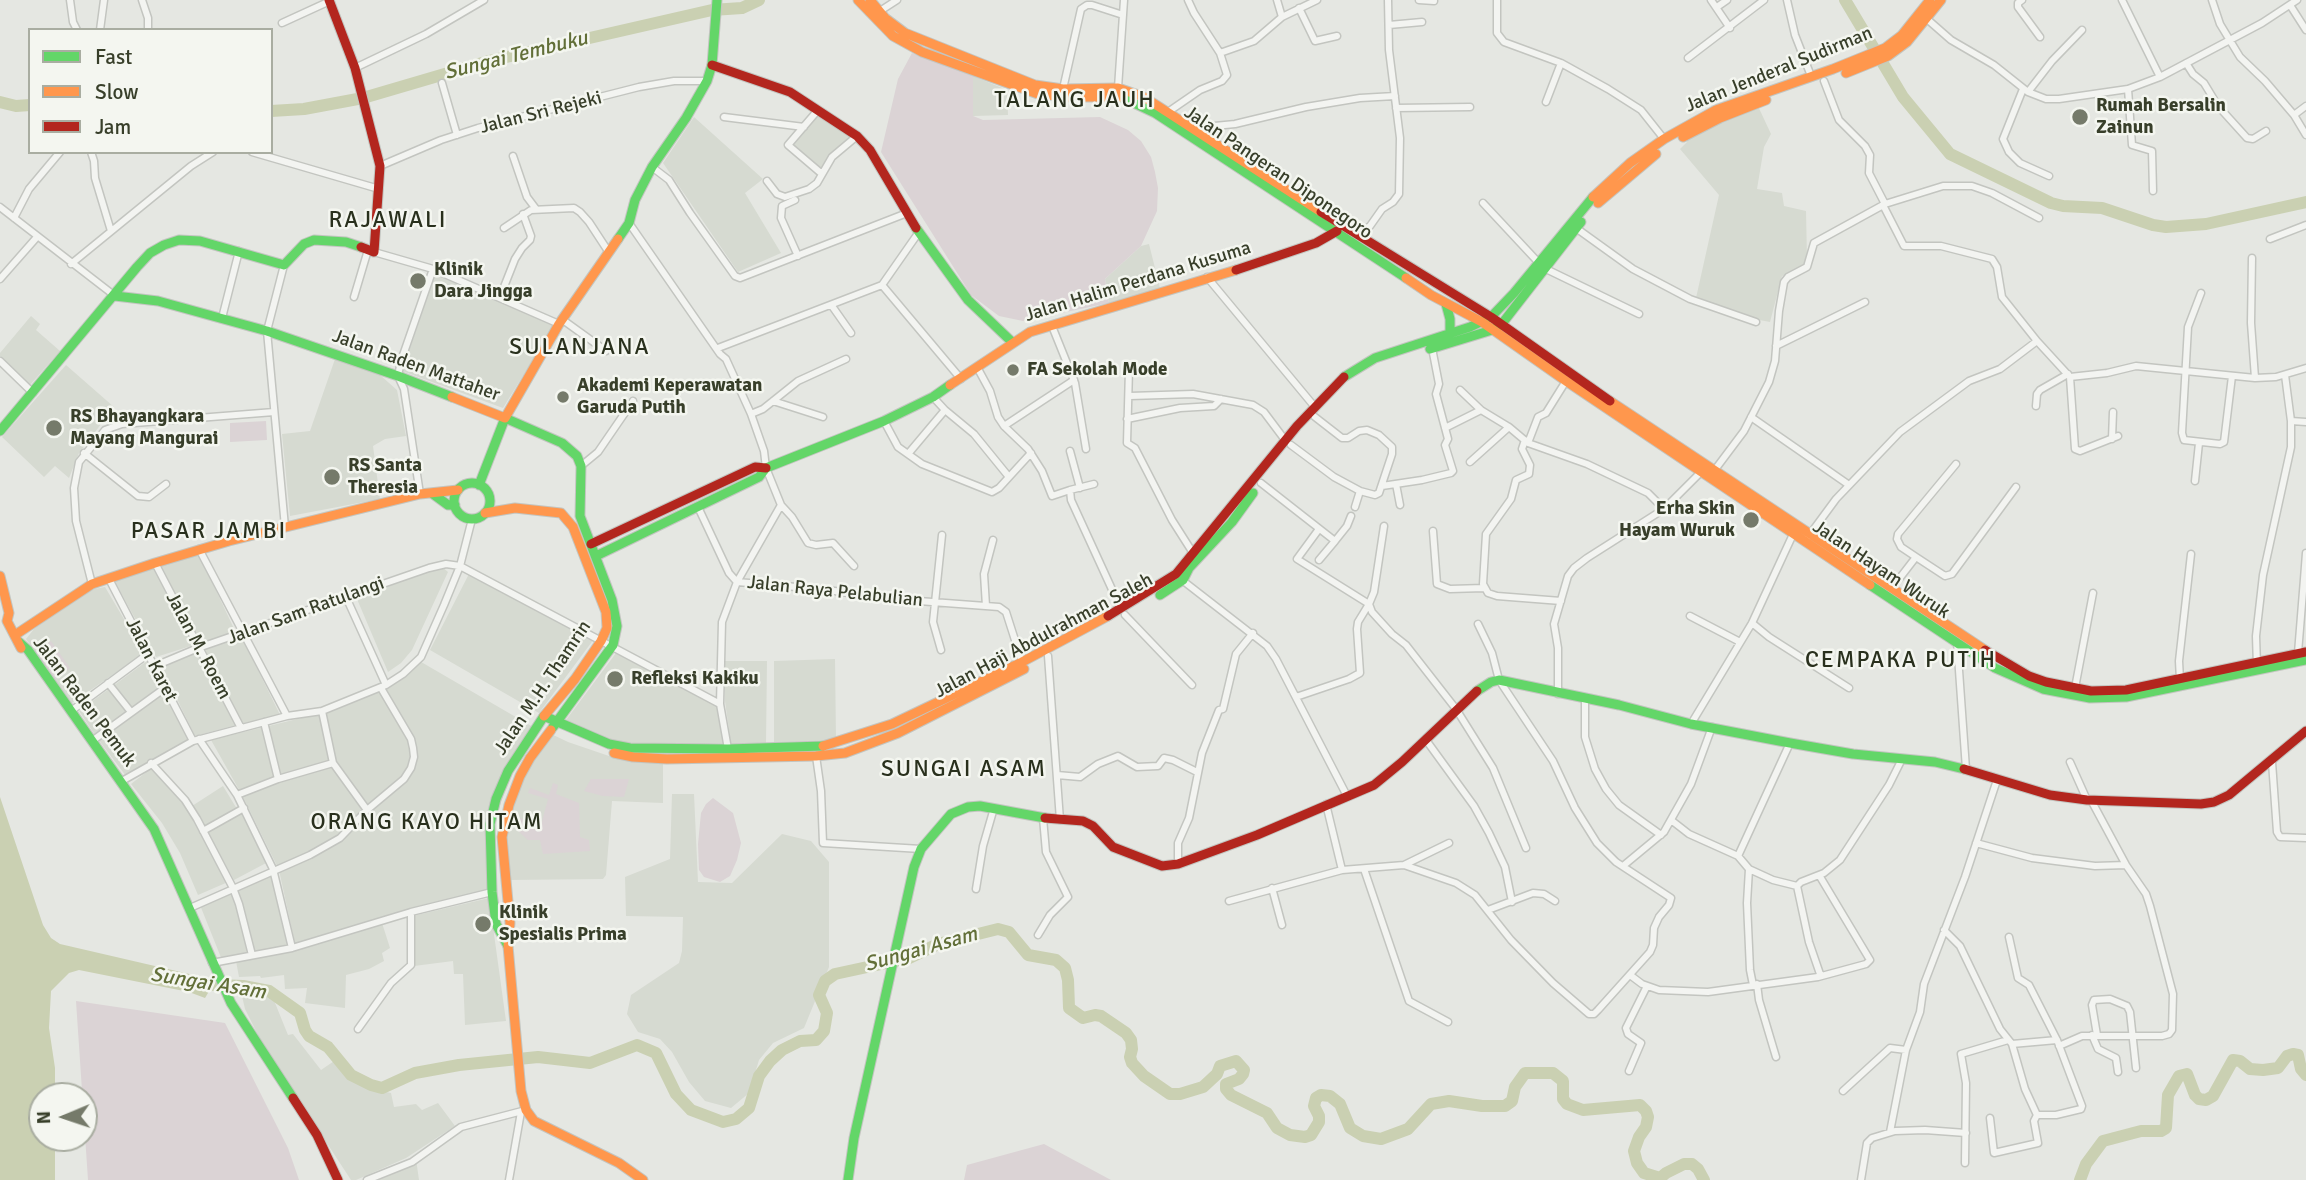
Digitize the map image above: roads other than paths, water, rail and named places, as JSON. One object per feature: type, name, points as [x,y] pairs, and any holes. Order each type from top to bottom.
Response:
[{"type":"main road","name":"Jalan Pangeran Diponegoro","points":[[858,0],[885,28],[922,52],[1035,85],[1063,89],[1118,88],[1139,93],[1194,128],[1231,159],[1384,265],[1446,304],[1487,320]]},
{"type":"main road","name":"Jalan Pangeran Diponegoro","points":[[870,0],[905,33],[1049,97],[1110,95],[1135,102],[1357,235],[1487,320]]},
{"type":"main road","points":[[0,431],[143,260],[164,245],[190,240],[284,265],[304,244],[314,240],[346,242],[371,251],[380,166],[355,68],[330,1]]},
{"type":"main road","name":"Jalan Jenderal Sudirman","points":[[1487,320],[1514,293],[1591,199],[1633,167],[1718,114],[1824,81],[1907,42],[1927,19],[1936,1]]},
{"type":"main road","name":"Jalan Jenderal Sudirman","points":[[1886,52],[1936,1]]},
{"type":"main road","points":[[479,485],[505,418],[561,322],[629,223],[635,200],[652,167],[686,118],[707,81],[712,65],[717,6]]},
{"type":"main road","name":"Jalan Jenderal Sudirman","points":[[1496,328],[1599,202],[1664,139],[1811,76],[1870,60]]},
{"type":"main road","points":[[712,65],[781,88],[857,136],[870,150],[919,232],[968,300],[1012,342]]},
{"type":"main road","name":"Jalan Halim Perdana Kusuma","points":[[591,544],[755,467],[766,468],[884,421],[933,397],[1030,332],[1288,254],[1337,231]]},
{"type":"main road","name":"Jalan Raden Mattaher","points":[[115,296],[158,301],[222,318],[398,376],[562,443],[577,456],[581,467]]},
{"type":"main road","points":[[1446,304],[1450,334]]},
{"type":"main road","points":[[1487,320],[1496,328]]},
{"type":"main road","name":"Jalan Haji Abdulrahman Saleh","points":[[553,727],[611,752],[633,757],[816,757],[845,753],[898,733],[1048,656],[1179,577],[1232,522],[1314,406],[1340,380],[1362,364],[1487,320]]},
{"type":"main road","name":"Jalan Haji Abdulrahman Saleh","points":[[1179,577],[1193,553],[1288,443],[1343,388],[1367,370],[1496,328]]},
{"type":"main road","name":"Jalan Hayam Wuruk","points":[[1496,328],[1566,381],[1701,472],[1795,528]]},
{"type":"main road","name":"Jalan Hayam Wuruk","points":[[1496,328],[1538,352],[1714,471],[1957,642],[2025,683],[2090,698],[2126,696],[2303,655]]},
{"type":"main road","points":[[541,720],[553,727],[613,645],[617,626],[615,611],[580,516],[581,467]]},
{"type":"main road","name":"Jalan Halim Perdana Kusuma","points":[[596,556],[759,477],[766,468]]},
{"type":"main road","points":[[485,513],[489,506],[486,490],[479,485],[464,485],[458,490],[455,505],[458,512],[472,519],[485,513],[515,508],[561,513],[569,520],[580,516]]},
{"type":"main road","points":[[0,576],[9,613],[3,618],[17,638],[92,584],[200,549],[285,527],[420,494],[458,490]]},
{"type":"main road","points":[[433,494],[448,505],[455,505]]},
{"type":"main road","points":[[673,506],[678,515]]},
{"type":"main road","name":"Jalan M.H. Thamrin","points":[[508,946],[496,924],[492,892],[490,824],[496,799],[519,752],[575,679],[607,628],[606,612],[591,569],[569,520]]},
{"type":"main road","name":"Jalan Hayam Wuruk","points":[[1808,537],[1892,588],[2013,669],[2046,682],[2109,691],[2257,666]]},
{"type":"main road","name":"Jalan Haji Abdulrahman Saleh","points":[[553,727],[630,748],[728,749],[812,747],[841,743],[892,724],[1123,612]]},
{"type":"main road","name":"Jalan Raden Pemuk","points":[[17,638],[29,650],[154,830],[231,1003],[317,1135],[338,1180]]},
{"type":"main road","name":"Jalan Raden Pemuk","points":[[17,638],[23,654],[115,785],[159,842]]},
{"type":"main road","points":[[846,1178],[920,849],[951,814],[968,807],[994,808],[1043,818],[1088,823],[1107,844],[1162,866],[1178,864],[1257,835],[1374,785],[1479,689],[1499,680],[1691,724],[1790,743],[1853,754],[1935,762],[2057,797],[2089,800],[2201,804],[2214,802],[2229,795],[2272,762],[2306,731]]},
{"type":"main road","name":"Jalan M.H. Thamrin","points":[[523,1111],[508,946],[510,923],[501,848],[503,825],[520,776],[553,727]]},
{"type":"main road","points":[[523,1111],[545,1128],[620,1163],[643,1180]]},
{"type":"street","points":[[70,0],[76,28]]},
{"type":"street","points":[[100,28],[104,0]]},
{"type":"street","points":[[142,0],[148,28]]},
{"type":"street","points":[[355,68],[445,24],[484,0]]},
{"type":"street","points":[[880,11],[897,0]]},
{"type":"street","points":[[1118,88],[1124,0]]},
{"type":"street","points":[[1168,112],[1200,90],[1226,78],[1225,64],[1220,53],[1188,0]]},
{"type":"street","points":[[1277,0],[1282,17]]},
{"type":"street","points":[[1220,53],[1254,40],[1282,17],[1317,0]]},
{"type":"street","points":[[1357,235],[1370,226],[1381,209],[1399,194],[1400,138],[1389,50],[1388,0]]},
{"type":"street","points":[[1419,0],[1434,1]]},
{"type":"street","points":[[1497,0],[1500,38],[1512,46],[1561,63],[1640,110],[1664,139]]},
{"type":"street","points":[[1711,0],[1730,28]]},
{"type":"street","points":[[1717,7],[1727,0]]},
{"type":"street","points":[[1751,0],[1756,8]]},
{"type":"street","points":[[1688,58],[1764,0]]},
{"type":"street","points":[[1787,0],[1795,35],[1811,76]]},
{"type":"street","points":[[2022,0],[2018,7],[2040,37]]},
{"type":"street","points":[[2122,0],[2160,77]]},
{"type":"street","points":[[2212,0],[2229,40],[2248,67],[2294,115],[2306,135]]},
{"type":"street","points":[[282,23],[330,1]]},
{"type":"street","points":[[1927,19],[1951,40],[1981,55],[2026,90],[2046,99],[2129,89],[2160,77],[2293,2],[2306,30]]},
{"type":"street","points":[[1063,89],[1081,9],[1093,5],[1124,15]]},
{"type":"street","points":[[1299,8],[1315,41],[1337,36]]},
{"type":"street","points":[[1389,25],[1422,22]]},
{"type":"street","points":[[2049,176],[2020,163],[2009,152],[2003,139],[2026,90],[2082,30]]},
{"type":"street","points":[[1546,102],[1561,63]]},
{"type":"street","points":[[2186,64],[2247,138],[2266,131]]},
{"type":"street","name":"Jalan Sri Rejeki","points":[[380,166],[457,135],[639,87],[674,81],[707,81]]},
{"type":"street","points":[[1824,81],[1839,120],[1865,146],[1870,155],[1869,173],[1904,246],[1941,246],[1989,257],[1994,261],[2002,296],[2068,375],[2075,449],[2080,451],[2115,438],[2113,412]]},
{"type":"street","points":[[442,83],[457,135]]},
{"type":"street","points":[[2129,89],[2132,145],[2152,151],[2152,191]]},
{"type":"street","points":[[1194,128],[1235,124],[1306,107],[1360,98],[1395,96]]},
{"type":"street","points":[[2294,115],[2306,106]]},
{"type":"street","points":[[1396,108],[1470,107]]},
{"type":"street","points":[[818,110],[788,145],[822,174]]},
{"type":"street","points":[[724,117],[804,127]]},
{"type":"street","points":[[767,181],[777,194],[785,197],[809,189],[817,183],[832,157],[857,136]]},
{"type":"street","points":[[14,218],[29,189],[58,154]]},
{"type":"street","points":[[92,154],[95,178],[111,231]]},
{"type":"street","points":[[197,154],[199,161]]},
{"type":"street","points":[[71,264],[211,154]]},
{"type":"street","points":[[259,154],[379,189]]},
{"type":"street","points":[[513,156],[527,197],[536,209]]},
{"type":"street","points":[[652,167],[669,180],[735,276],[745,278],[907,213]]},
{"type":"street","points":[[1714,471],[1737,442],[1773,372],[1784,282],[1807,267],[1814,243],[1884,204],[1920,191],[1958,184],[1992,193],[2039,218]]},
{"type":"street","points":[[795,200],[782,206],[780,218],[798,257]]},
{"type":"street","points":[[1483,203],[1538,262]]},
{"type":"street","points":[[0,207],[115,296]]},
{"type":"street","points":[[504,228],[523,214],[536,209],[569,207],[580,212],[608,251]]},
{"type":"street","points":[[500,297],[515,259],[530,240],[523,214]]},
{"type":"street","points":[[629,223],[726,359],[765,451],[766,468],[781,505],[808,543],[816,545],[833,542],[855,566]]},
{"type":"street","points":[[2270,240],[2306,225]]},
{"type":"street","points":[[1576,228],[1633,269],[1690,299],[1756,322]]},
{"type":"street","points":[[718,348],[882,285],[919,232]]},
{"type":"street","points":[[0,279],[37,237]]},
{"type":"street","points":[[222,318],[239,251]]},
{"type":"street","points":[[354,297],[371,251],[433,269],[561,322],[606,351]]},
{"type":"street","points":[[2252,258],[2251,323],[2255,378]]},
{"type":"street","points":[[284,265],[267,331],[285,527]]},
{"type":"street","points":[[420,494],[404,389],[398,376],[433,269]]},
{"type":"street","points":[[1546,269],[1639,314]]},
{"type":"street","points":[[1207,277],[1314,406]]},
{"type":"street","points":[[882,285],[961,379]]},
{"type":"street","points":[[2201,293],[2189,321],[2182,437],[2187,442],[2221,444],[2225,441],[2231,376]]},
{"type":"street","points":[[1776,346],[1865,302]]},
{"type":"street","points":[[832,306],[851,333]]},
{"type":"street","points":[[1052,326],[1074,380],[1082,413],[1082,433],[1086,449]]},
{"type":"street","points":[[1808,537],[1849,485],[1888,443],[1922,414],[1969,381],[2000,369],[2037,341]]},
{"type":"street","points":[[1382,486],[1453,471],[1445,445],[1448,439],[1436,394],[1439,384],[1432,348]]},
{"type":"street","points":[[751,414],[763,409],[798,380],[846,359]]},
{"type":"street","points":[[0,361],[33,393]]},
{"type":"street","points":[[977,366],[1004,426],[1031,453],[1052,496],[1094,484]]},
{"type":"street","points":[[2036,406],[2040,390],[2068,375],[2107,373],[2136,366],[2255,378],[2284,375],[2306,368]]},
{"type":"street","points":[[1129,369],[1126,419],[1128,443],[1135,448],[1172,520],[1193,553]]},
{"type":"street","points":[[2257,666],[2256,636],[2263,575],[2291,447],[2291,421],[2284,375]]},
{"type":"street","points":[[1004,426],[1074,380]]},
{"type":"street","points":[[1484,589],[1486,534],[1511,499],[1516,480],[1528,474],[1530,464],[1522,449],[1538,416],[1546,413],[1566,381]]},
{"type":"street","points":[[1460,390],[1481,410],[1527,441],[1620,479],[1648,493],[1664,509]]},
{"type":"street","points":[[1129,396],[1193,394],[1253,405],[1265,412],[1288,443],[1335,477],[1360,491],[1378,495],[1392,453],[1390,444],[1367,430],[1342,438],[1315,417]]},
{"type":"street","points":[[933,397],[974,434],[1009,477]]},
{"type":"street","points":[[1126,419],[1180,408],[1214,406],[1221,399]]},
{"type":"street","points":[[581,467],[598,452],[633,401]]},
{"type":"street","points":[[773,401],[823,417]]},
{"type":"street","points":[[908,454],[945,410]]},
{"type":"street","points":[[1445,428],[1481,410]]},
{"type":"street","points":[[92,584],[73,505],[76,474],[84,453],[104,430],[122,424],[274,412]]},
{"type":"street","points":[[1751,417],[1849,485]]},
{"type":"street","points":[[884,421],[898,447],[922,464],[992,492],[1031,453]]},
{"type":"street","points":[[2291,421],[2306,422]]},
{"type":"street","points":[[1470,462],[1509,427]]},
{"type":"street","points":[[2195,481],[2199,443]]},
{"type":"street","points":[[1070,451],[1080,488]]},
{"type":"street","points":[[84,453],[138,496],[149,497],[166,484]]},
{"type":"street","points":[[1955,464],[1898,534],[1897,539],[1900,547],[1945,576],[1952,575],[2016,488]]},
{"type":"street","points":[[1558,694],[1555,624],[1568,576],[1574,568],[1664,509],[1701,472]]},
{"type":"street","points":[[1261,482],[1335,541]]},
{"type":"street","points":[[1396,484],[1400,505]]},
{"type":"street","points":[[1070,491],[1075,512],[1123,612],[1192,685]]},
{"type":"street","points":[[1355,507],[1360,491]]},
{"type":"street","points":[[728,749],[720,704],[720,631],[737,582],[781,505]]},
{"type":"street","name":"Jalan Raya Pelabulian","points":[[698,507],[729,573],[737,582],[986,606]]},
{"type":"street","points":[[1319,560],[1347,526],[1351,516]]},
{"type":"street","points":[[122,781],[196,740],[286,716],[322,711],[384,687],[403,674],[421,657],[460,566],[472,519]]},
{"type":"street","points":[[1296,697],[1360,673],[1358,622],[1374,592],[1384,526]]},
{"type":"street","points":[[1691,724],[1752,623],[1795,528]]},
{"type":"street","points":[[1319,529],[1297,559],[1369,604],[1379,621],[1406,645],[1456,709],[1493,768],[1526,848]]},
{"type":"street","points":[[1433,531],[1437,583],[1450,589],[1484,589],[1497,596],[1561,601]]},
{"type":"street","points":[[941,650],[933,629],[943,535]]},
{"type":"street","points":[[993,540],[984,574],[986,606],[999,607],[1006,612],[1022,662]]},
{"type":"street","points":[[200,549],[286,716]]},
{"type":"street","points":[[2303,655],[2306,553]]},
{"type":"street","points":[[2180,680],[2179,661],[2191,554]]},
{"type":"street","points":[[1892,588],[1916,557]]},
{"type":"street","name":"Jalan M. Roem","points":[[155,563],[242,728]]},
{"type":"street","name":"Jalan Sam Ratulangi","points":[[155,666],[198,648],[429,568],[446,564],[460,566]]},
{"type":"street","points":[[460,566],[720,704]]},
{"type":"street","points":[[1179,577],[1267,646],[1347,796]]},
{"type":"street","name":"Jalan Karet","points":[[109,579],[165,688],[196,740],[244,808],[273,869],[292,948]]},
{"type":"street","points":[[2075,688],[2093,593]]},
{"type":"street","points":[[190,908],[273,869],[310,855],[340,838],[367,810],[404,779],[411,768],[414,757],[411,739],[384,687],[346,597]]},
{"type":"street","points":[[1690,616],[1740,642]]},
{"type":"street","points":[[1752,623],[1769,637],[1849,688]]},
{"type":"street","points":[[1404,865],[1456,883],[1475,895],[1511,940],[1553,983],[1589,1014],[1596,1013],[1650,952],[1654,928],[1669,905],[1671,898],[1623,866],[1597,843],[1575,808],[1553,761],[1499,680],[1492,653],[1478,624]]},
{"type":"street","points":[[1178,864],[1178,843],[1189,818],[1197,772],[1212,725],[1219,710],[1223,709],[1236,654],[1254,634]]},
{"type":"street","points":[[1957,642],[1966,769]]},
{"type":"street","points":[[71,711],[148,654]]},
{"type":"street","points":[[1048,656],[1060,820]]},
{"type":"street","points":[[108,683],[131,712]]},
{"type":"street","points":[[92,741],[165,688]]},
{"type":"street","points":[[1585,698],[1585,737],[1595,769],[1606,789],[1619,805],[1661,835]]},
{"type":"street","points":[[322,711],[333,763],[367,810]]},
{"type":"street","points":[[264,722],[278,779]]},
{"type":"street","points":[[1623,866],[1661,835],[1671,820],[1691,784],[1712,727]]},
{"type":"street","points":[[1426,740],[1475,806],[1489,832],[1506,867],[1512,902]]},
{"type":"street","points":[[1738,856],[1790,743]]},
{"type":"street","points":[[1057,775],[1082,776],[1098,764],[1118,756],[1137,767],[1158,766],[1162,758],[1173,760],[1197,772]]},
{"type":"street","points":[[816,757],[821,791],[823,843],[920,849]]},
{"type":"street","points":[[1797,886],[1801,881],[1819,875],[1840,860],[1859,827],[1889,785],[1902,759]]},
{"type":"street","points":[[1965,1163],[1966,1083],[1961,1054],[2010,1042],[2058,1043],[2082,1036],[2169,1034],[2172,1030],[2173,994],[2151,906],[2070,762]]},
{"type":"street","points":[[2272,762],[2277,832],[2280,837],[2306,838]]},
{"type":"street","points":[[152,763],[191,808],[233,888],[252,955]]},
{"type":"street","points":[[237,795],[278,779],[333,763]]},
{"type":"street","points":[[1891,1132],[1906,1050],[1920,1012],[1924,984],[1997,780]]},
{"type":"street","points":[[1326,804],[1342,870]]},
{"type":"street","points":[[203,831],[244,808]]},
{"type":"street","points":[[976,890],[994,808]]},
{"type":"street","points":[[1038,935],[1050,915],[1068,897],[1046,852],[1043,818]]},
{"type":"street","points":[[1671,820],[1689,834],[1738,856],[1749,869],[1773,880],[1797,886]]},
{"type":"street","points":[[1229,901],[1342,870],[1404,865],[1449,843]]},
{"type":"street","points":[[1976,843],[2032,858],[2095,866],[2126,865]]},
{"type":"street","points":[[1364,869],[1409,1001],[1448,1022]]},
{"type":"street","points":[[1749,869],[1747,903],[1750,970],[1776,1057]]},
{"type":"street","points":[[1630,975],[1659,990],[1707,992],[1818,977],[1866,964],[1870,960],[1819,875]]},
{"type":"street","points":[[1797,886],[1820,974],[1818,977]]},
{"type":"street","points":[[1272,888],[1282,925]]},
{"type":"street","points":[[212,965],[292,948],[411,912],[492,892]]},
{"type":"street","points":[[1488,910],[1533,893],[1544,894],[1555,901]]},
{"type":"street","points":[[358,1029],[391,983],[411,965],[411,912]]},
{"type":"street","points":[[1944,930],[1960,946],[2010,1042],[2025,1089],[2037,1115]]},
{"type":"street","points":[[2009,937],[2018,978],[2029,985],[2058,1043],[2082,1107],[2056,1115],[2037,1115]]},
{"type":"street","points":[[1629,1071],[1641,1043],[1628,1034],[1626,1028],[1647,986]]},
{"type":"street","points":[[2118,1072],[2116,1059],[2098,1049],[2094,1035],[2092,1002],[2096,998],[2110,999],[2129,1009],[2136,1068]]},
{"type":"street","points":[[1843,1091],[1890,1048],[1906,1050]]},
{"type":"street","points":[[367,1180],[412,1162],[461,1127],[523,1111],[509,1180]]},
{"type":"street","points":[[1990,1118],[1994,1153],[2038,1143],[2034,1121],[2037,1115]]},
{"type":"street","points":[[1861,1180],[1870,1139],[1891,1132],[1925,1130],[1966,1133]]},
{"type":"waterway","name":"Sungai Tembuku","points":[[273,111],[304,109],[363,98],[489,61],[712,10],[742,8],[759,0]]},
{"type":"waterway","name":"Sungai Tembuku","points":[[1845,0],[1903,97],[1950,154],[2051,203],[2102,208],[2166,227],[2206,224],[2306,202]]},
{"type":"waterway","name":"Sungai Tembuku","points":[[0,102],[16,106],[28,105]]},
{"type":"waterway","name":"Sungai Asam","points":[[190,984],[243,986],[269,991],[300,1013],[309,1036],[328,1047],[351,1075],[382,1088],[415,1073],[459,1065],[538,1057],[590,1063],[637,1045],[656,1053],[676,1094],[691,1110],[723,1122],[736,1119],[749,1108],[759,1076],[782,1050],[800,1041],[816,1040],[824,1031],[827,1013],[819,995],[825,981],[835,974],[909,958],[938,944],[998,929],[1009,932],[1028,955],[1056,960],[1065,968],[1069,1008],[1083,1018],[1101,1016],[1126,1033],[1131,1040],[1132,1063],[1144,1076],[1170,1094],[1203,1087],[1217,1074],[1220,1066],[1236,1061],[1244,1070],[1243,1074],[1239,1079],[1226,1084],[1226,1089],[1231,1095],[1267,1113],[1277,1128],[1290,1135],[1311,1135],[1319,1122],[1314,1106],[1316,1098],[1321,1095],[1330,1096],[1340,1104],[1350,1128],[1363,1136],[1381,1139],[1408,1129],[1431,1104],[1449,1101],[1505,1106],[1512,1101],[1515,1087],[1525,1073],[1553,1073],[1563,1081],[1563,1099],[1567,1104],[1583,1110],[1640,1105],[1646,1111],[1646,1127],[1634,1151],[1637,1163],[1644,1173],[1660,1178],[1684,1164],[1692,1164],[1704,1180]]},
{"type":"waterway","name":"Sungai Asam","points":[[2080,1180],[2086,1164],[2103,1141],[2141,1131],[2161,1131],[2166,1128],[2168,1095],[2179,1076],[2187,1074],[2195,1095],[2206,1100],[2213,1096],[2233,1060],[2240,1061],[2250,1069],[2263,1070],[2278,1068],[2287,1056],[2298,1055],[2301,1069],[2306,1075]]},
{"type":"place","name":"Rumah Bersalin Zainun","points":[[2080,117]]},
{"type":"place","name":"Klinik Dara Jingga","points":[[418,281]]},
{"type":"place","name":"FA Sekolah Mode","points":[[1013,370]]},
{"type":"place","name":"Akademi Keperawatan Garuda Putih","points":[[563,397]]},
{"type":"place","name":"RS Bhayangkara Mayang Mangurai","points":[[54,428]]},
{"type":"place","name":"RS Santa Theresia","points":[[332,477]]},
{"type":"place","name":"Erha Skin Hayam Wuruk","points":[[1751,520]]},
{"type":"place","name":"Refleksi Kakiku","points":[[615,679]]},
{"type":"place","name":"Klinik Spesialis Prima","points":[[483,924]]},
{"type":"district","name":"TALANG JAUH","points":[[1075,101]]},
{"type":"district","name":"RAJAWALI","points":[[388,221]]},
{"type":"district","name":"SULANJANA","points":[[580,348]]},
{"type":"district","name":"PASAR JAMBI","points":[[209,532]]},
{"type":"district","name":"CEMPAKA PUTIH","points":[[1901,661]]},
{"type":"district","name":"SUNGAI ASAM","points":[[964,770]]},
{"type":"district","name":"ORANG KAYO HITAM","points":[[427,823]]}]
